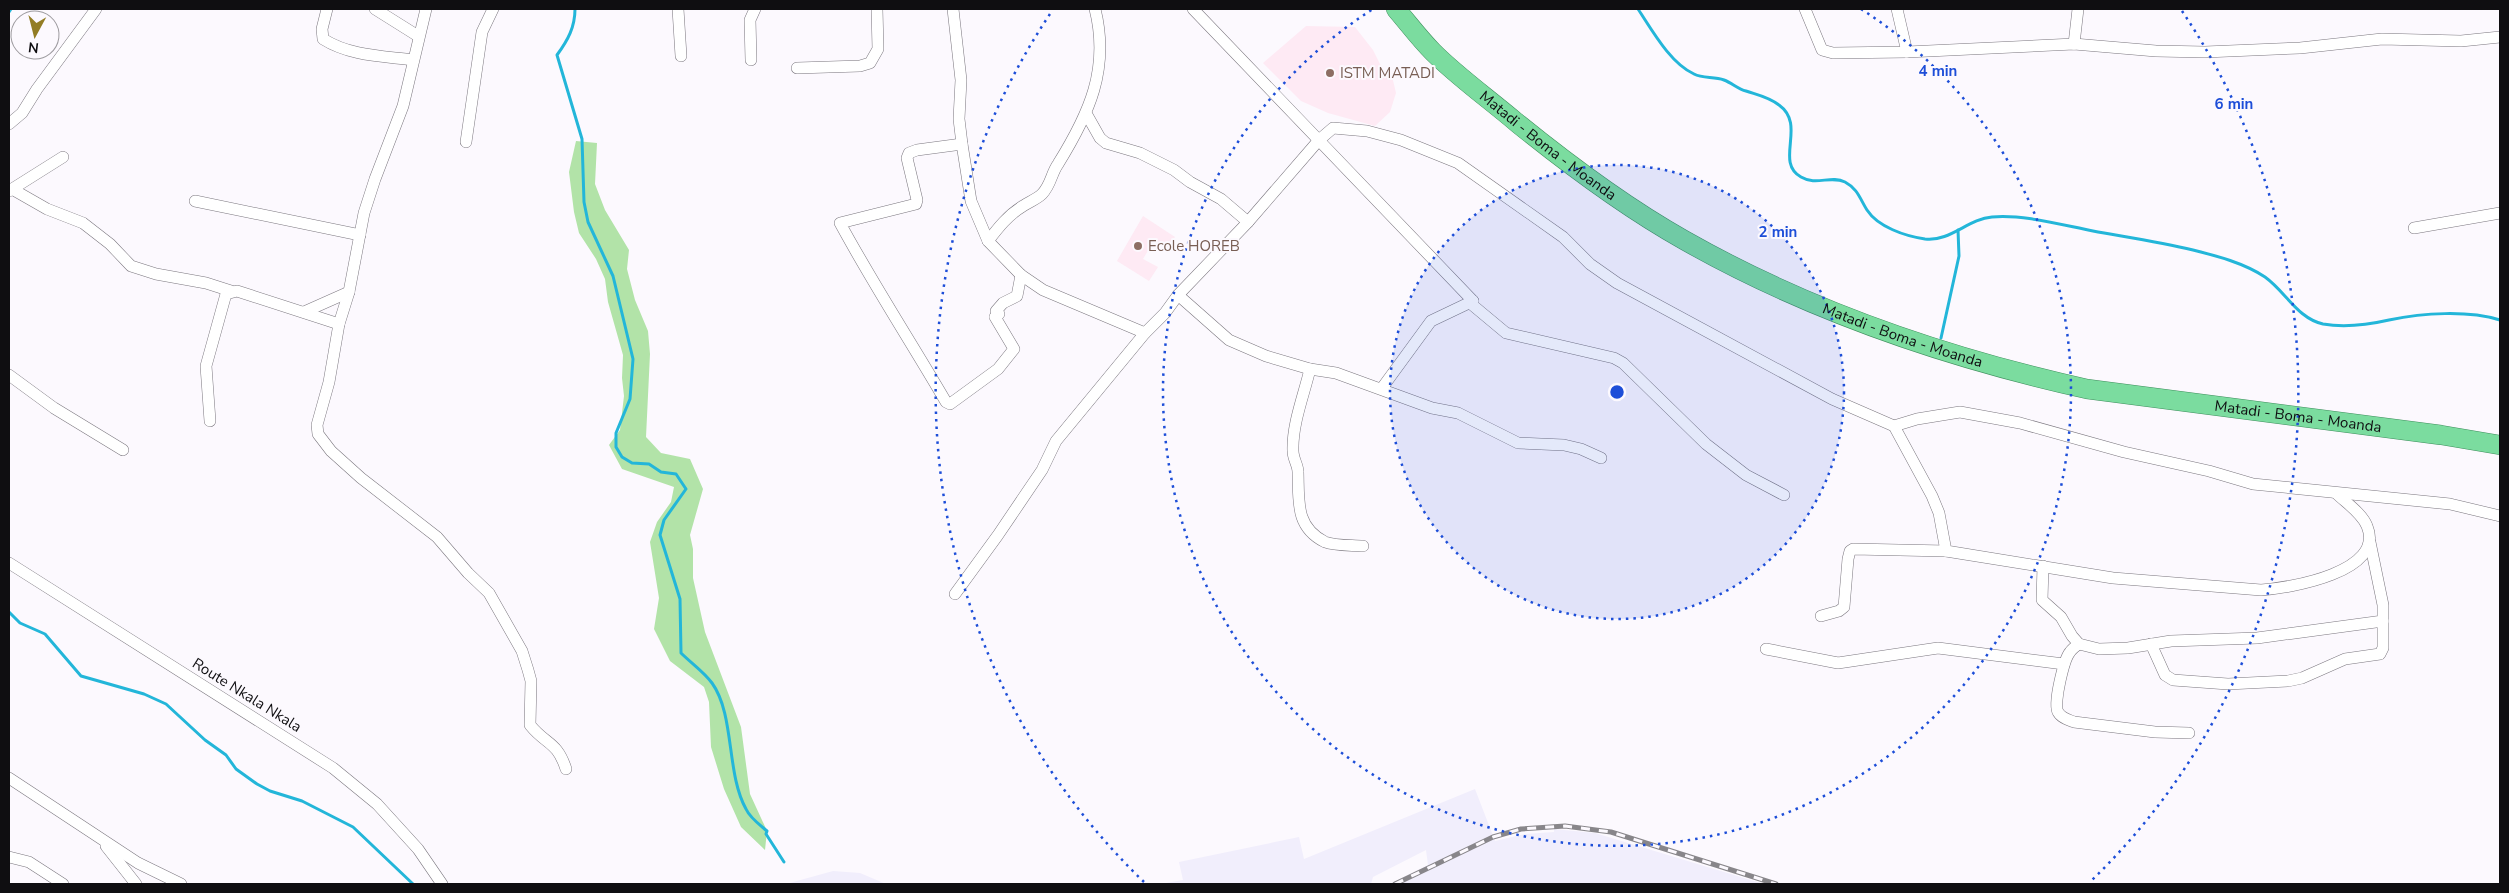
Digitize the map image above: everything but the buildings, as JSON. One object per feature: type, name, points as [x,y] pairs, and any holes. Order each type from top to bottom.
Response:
[{"type":"highway","name":"Matadi - Boma - Moanda","points":[[1396,9],[1440,57],[1538,140],[1607,191],[1683,240],[1760,280],[1823,308],[1887,332],[2034,378],[2087,389],[2441,435],[2500,445]]},
{"type":"street","points":[[9,124],[22,113],[36,89],[96,9]]},
{"type":"street","points":[[327,9],[322,29],[323,39],[330,44],[345,51],[413,60]]},
{"type":"street","points":[[375,9],[418,36]]},
{"type":"street","points":[[426,9],[418,36],[403,106],[375,180],[360,236],[349,292],[339,324],[329,382],[317,425],[318,434],[331,451],[360,478],[437,537],[468,573],[489,593],[522,651],[528,670],[531,681],[530,725],[555,745],[566,769]]},
{"type":"street","points":[[466,142],[482,32],[493,9]]},
{"type":"street","points":[[678,9],[681,56]]},
{"type":"street","points":[[751,60],[750,20],[755,9]]},
{"type":"street","points":[[797,68],[860,66],[870,63],[878,50],[876,9]]},
{"type":"street","points":[[953,9],[961,80],[959,119],[962,144],[972,201],[988,242],[1021,275],[1043,290],[1145,333]]},
{"type":"street","points":[[988,242],[1010,216],[1041,196],[1049,186],[1056,165],[1066,152],[1086,115],[1097,83],[1100,59],[1101,38],[1095,9]]},
{"type":"street","points":[[1193,9],[1473,301]]},
{"type":"street","points":[[1805,9],[1819,44],[1822,50],[1827,53],[1906,52],[2074,44],[2156,52],[2205,52],[2300,48],[2382,39],[2461,41],[2500,37]]},
{"type":"street","points":[[1897,9],[1906,52]]},
{"type":"street","points":[[2074,44],[2078,9]]},
{"type":"street","points":[[1086,115],[1100,138],[1106,142],[1140,153],[1174,170],[1190,182],[1221,199],[1248,222]]},
{"type":"street","points":[[955,594],[1031,486],[1056,441],[1145,333],[1165,314],[1178,295],[1248,222],[1319,140],[1333,128],[1367,131],[1401,140],[1458,163],[1563,237],[1590,264],[1617,283],[1832,399],[1894,426],[1932,496],[1939,513],[1946,551]]},
{"type":"street","points":[[962,144],[917,150],[909,153],[907,158],[917,200],[916,204],[840,223],[865,270],[911,342],[946,402],[954,403],[969,392],[998,369],[1014,349],[995,318],[999,314],[996,310],[1017,296],[1021,275]]},
{"type":"street","points":[[10,190],[63,157]]},
{"type":"street","points":[[10,190],[46,209],[82,223],[110,244],[131,266],[138,269],[206,283],[230,291],[237,291],[339,324]]},
{"type":"street","points":[[195,201],[360,236]]},
{"type":"street","points":[[2414,228],[2500,213]]},
{"type":"street","points":[[210,421],[206,366],[224,302],[230,291]]},
{"type":"street","points":[[304,312],[349,292]]},
{"type":"street","points":[[1178,295],[1229,340],[1266,356],[1310,369],[1336,373],[1382,388],[1432,408],[1470,418],[1518,443],[1564,445],[1581,449],[1601,458]]},
{"type":"street","points":[[1382,388],[1432,321],[1473,301]]},
{"type":"street","points":[[1473,301],[1470,303],[1506,333],[1603,355],[1622,363],[1714,450],[1746,475],[1784,495]]},
{"type":"street","points":[[1310,369],[1292,449],[1293,460],[1298,469],[1299,508],[1304,524],[1327,543],[1363,546]]},
{"type":"street","points":[[9,375],[54,408],[123,450]]},
{"type":"street","points":[[1894,426],[1917,419],[1960,412],[2020,423],[2124,452],[2209,471],[2253,484],[2450,504],[2500,516]]},
{"type":"street","points":[[2151,644],[2165,675],[2173,680],[2228,684],[2288,681],[2302,678],[2345,659],[2380,654],[2383,648],[2383,605],[2367,526],[2336,493]]},
{"type":"street","points":[[1822,616],[1839,611],[1844,607],[1848,559],[1853,548],[1946,551],[2113,578],[2260,590],[2293,587],[2330,574],[2360,560],[2370,542]]},
{"type":"street","name":"Route Nkala Nkala","points":[[9,562],[333,768],[377,804],[418,849],[442,884]]},
{"type":"street","points":[[2043,566],[2042,600],[2061,617],[2079,644],[2099,649],[2171,641],[2257,638],[2383,621]]},
{"type":"street","points":[[2079,644],[2070,652],[2064,664],[2056,704],[2058,712],[2064,718],[2074,722],[2156,732],[2189,733]]},
{"type":"street","points":[[1766,649],[1838,663],[1938,648],[2064,664]]},
{"type":"street","points":[[9,778],[148,868],[180,884]]},
{"type":"street","points":[[100,838],[136,884]]},
{"type":"street","points":[[9,857],[29,862],[64,884]]},
{"type":"street","points":[[148,868],[162,884]]},
{"type":"shaded area","name":"ISTM MATADI","points":[[1306,26],[1355,27],[1373,50],[1383,70],[1392,76],[1396,93],[1390,112],[1375,126],[1328,113],[1301,101],[1263,63]]},
{"type":"shaded area","name":"Ecole HOREB","points":[[1143,216],[1175,237],[1167,249],[1153,242],[1143,259],[1158,267],[1149,281],[1117,261]]},
{"type":"shaded area","points":[[1475,789],[1495,841],[1525,834],[1554,832],[1554,829],[1595,833],[1764,884],[1390,884],[1428,865],[1426,850],[1373,877],[1371,884],[1160,884],[1183,880],[1179,862],[1299,837],[1304,859]]},
{"type":"shaded area","points":[[833,871],[860,873],[886,884],[786,884]]},
{"type":"green space","points":[[576,141],[597,143],[595,184],[605,210],[629,250],[627,269],[635,300],[648,331],[650,354],[646,437],[661,453],[690,459],[703,489],[690,535],[693,549],[693,578],[705,632],[741,727],[750,794],[767,831],[765,850],[741,827],[724,789],[711,747],[709,702],[704,687],[670,661],[654,629],[659,598],[650,542],[657,522],[671,502],[674,487],[622,469],[609,445],[620,430],[624,396],[622,378],[623,355],[608,302],[605,279],[596,259],[579,233],[574,212],[569,172]]},
{"type":"waterway","points":[[575,9],[574,22],[570,33],[557,55],[582,139],[584,202],[588,222],[613,276],[633,359],[630,399],[616,433],[616,447],[622,457],[632,463],[649,464],[661,472],[676,474],[686,489],[664,520],[660,535],[680,599],[681,653],[709,679],[719,696],[728,727],[735,779],[740,795],[748,812],[767,831],[766,834],[784,862]]},
{"type":"waterway","points":[[1638,9],[1669,54],[1685,69],[1697,76],[1724,80],[1743,90],[1767,98],[1775,102],[1787,113],[1791,133],[1790,162],[1793,170],[1801,177],[1812,181],[1840,180],[1845,182],[1856,191],[1872,216],[1885,226],[1909,236],[1934,239],[1951,234],[1983,219],[2004,216],[2016,217],[2168,244],[2230,260],[2265,277],[2306,316],[2323,324],[2356,325],[2416,316],[2445,314],[2474,315],[2500,320]]},
{"type":"waterway","points":[[1941,338],[1959,256],[1958,230]]},
{"type":"waterway","points":[[9,612],[20,623],[45,634],[81,676],[144,694],[166,704],[205,740],[226,755],[236,769],[257,784],[270,791],[302,801],[353,827],[413,884]]},
{"type":"railway","points":[[1395,884],[1493,837],[1521,829],[1565,826],[1611,832],[1776,884]]},
{"type":"place","name":"ISTM MATADI","points":[[1330,73]]},
{"type":"place","name":"Ecole HOREB","points":[[1138,246]]}]
